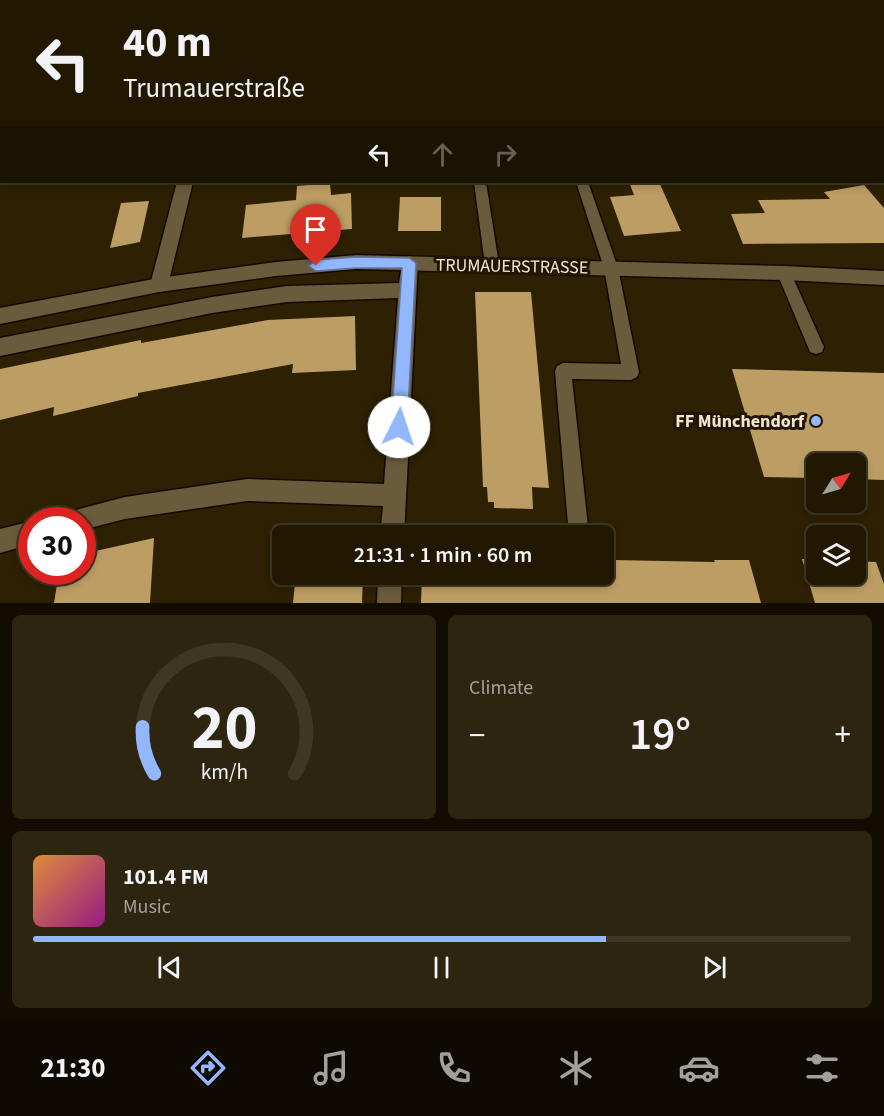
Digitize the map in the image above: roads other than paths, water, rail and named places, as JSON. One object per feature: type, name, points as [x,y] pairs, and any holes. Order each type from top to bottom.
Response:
[{"type":"street","points":[[159,285],[185,183]]},
{"type":"street","name":"TRUMAUERSTRASSE","points":[[0,316],[159,285],[276,269],[356,262],[784,273],[884,278]]},
{"type":"street","points":[[393,525],[409,263]]},
{"type":"street","points":[[0,347],[212,305],[287,294],[408,290]]},
{"type":"street","points":[[96,515],[125,508],[247,490],[394,495]]},
{"type":"street","points":[[0,541],[18,536]]},
{"type":"street","points":[[389,603],[390,585]]},
{"type":"lane","points":[[480,183],[492,265]]},
{"type":"lane","points":[[578,525],[562,371],[631,372],[611,268],[582,183]]},
{"type":"lane","points":[[784,273],[816,347]]},
{"type":"place","name":"FF Münchendorf","points":[[816,421]]}]
